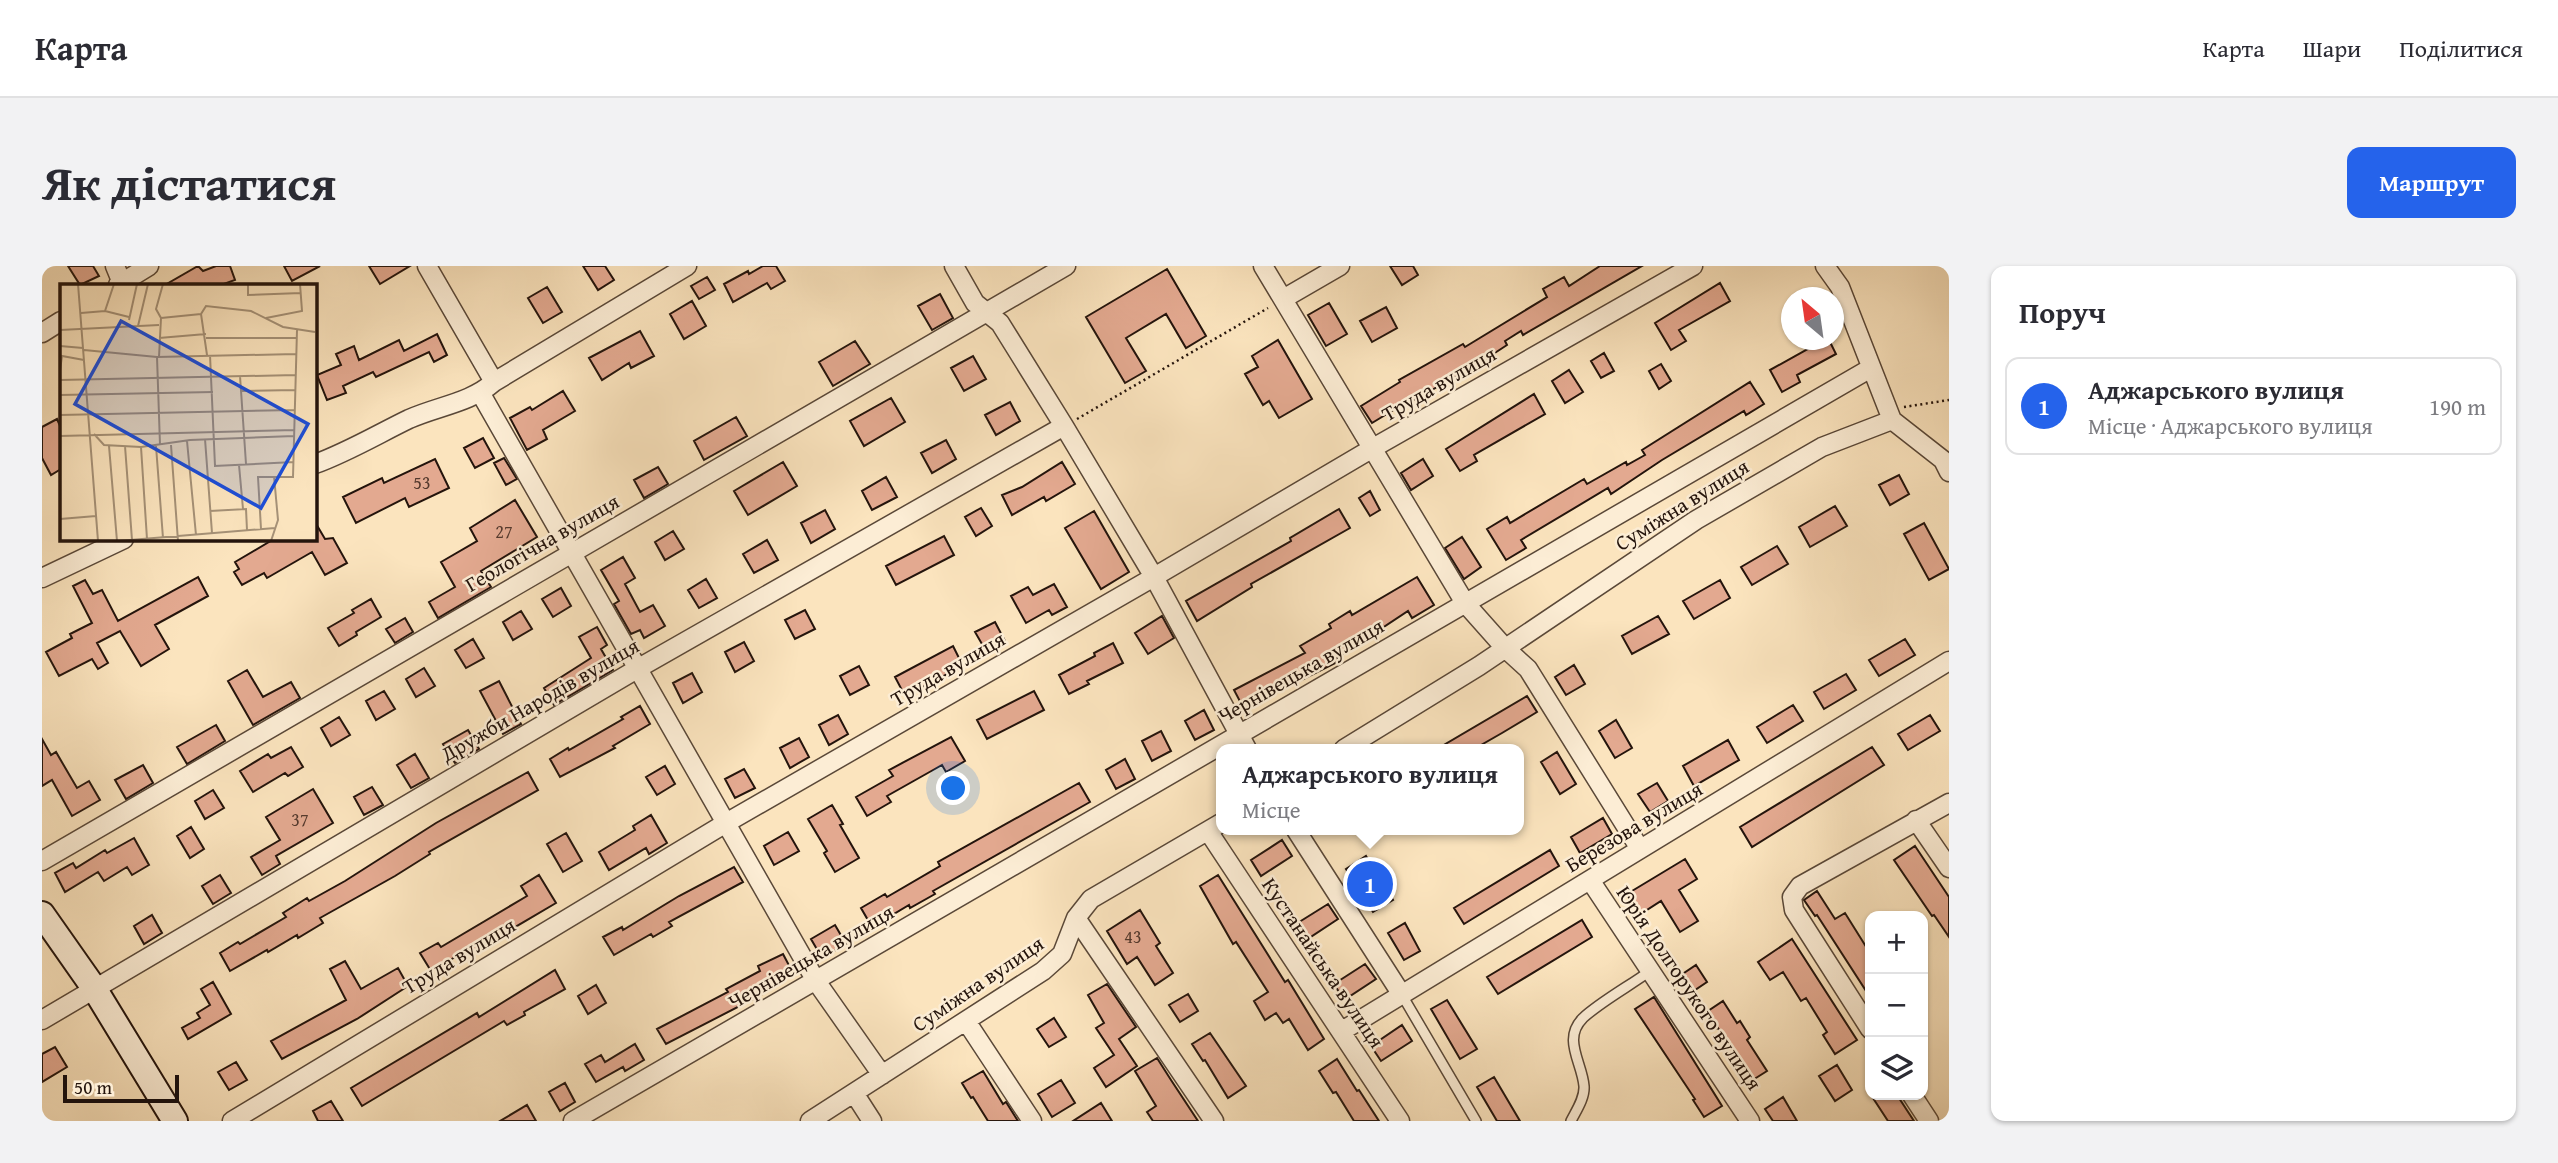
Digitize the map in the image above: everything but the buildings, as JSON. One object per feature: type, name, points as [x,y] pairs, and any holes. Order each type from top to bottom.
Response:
[{"type":"main road","points":[[42,914],[94,988],[175,1121]]},
{"type":"street","points":[[118,278],[149,266]]},
{"type":"street","points":[[427,266],[572,552],[637,669],[816,981],[882,1074]]},
{"type":"street","points":[[317,463],[412,418],[487,388],[687,266]]},
{"type":"street","points":[[954,266],[975,303],[1000,323],[1064,426],[1154,577],[1242,741]]},
{"type":"street","name":"Геологічна вулиця","points":[[42,861],[1066,266]]},
{"type":"street","points":[[1263,266],[1465,603],[1505,648],[1528,669],[1640,849]]},
{"type":"street","points":[[1283,299],[1340,266]]},
{"type":"street","name":"Труда вулиця","points":[[232,1121],[726,822],[1693,266]]},
{"type":"street","points":[[1825,266],[1839,287],[1892,420],[1943,460],[1949,472]]},
{"type":"street","points":[[42,333],[60,322]]},
{"type":"street","name":"Чернівецька вулиця","points":[[1242,741],[1465,603],[1871,368]]},
{"type":"street","name":"Суміжна вулиця","points":[[1352,744],[1505,648],[1696,520],[1822,447],[1892,420]]},
{"type":"street","name":"Дружби Народів вулиця","points":[[42,1020],[637,669],[1064,426]]},
{"type":"street","points":[[42,578],[120,541]]},
{"type":"street","name":"Березова вулиця","points":[[1342,1031],[1949,661]]},
{"type":"street","name":"Чернівецька вулиця","points":[[573,1121],[1216,756]]},
{"type":"street","points":[[1865,1021],[1794,910],[1792,897],[1800,886],[1949,803]]},
{"type":"street","points":[[1916,820],[1949,868]]},
{"type":"street","name":"Суміжна вулиця","points":[[810,1121],[1043,971],[1062,954],[1076,918],[1091,900],[1214,827]]},
{"type":"street","name":"Кустанайська вулиця","points":[[1219,835],[1400,1121]]},
{"type":"street","points":[[1299,835],[1402,995]]},
{"type":"street","name":"Юрія Долгорукого вулиця","points":[[1590,880],[1750,1121]]},
{"type":"street","points":[[1076,918],[1214,1121]]},
{"type":"street","points":[[966,1021],[1032,1121]]},
{"type":"street","points":[[854,1093],[872,1121]]},
{"type":"street","points":[[1915,1100],[1929,1121]]},
{"type":"lane","points":[[1571,1121],[1580,1105],[1584,1086],[1574,1053],[1573,1034],[1582,1019],[1650,971]]},
{"type":"lane","points":[[1402,995],[1476,1121]]},
{"type":"path","points":[[1064,426],[1283,299]]},
{"type":"path","points":[[1892,420],[1905,407],[1949,400]]},
{"type":"place","name":"Аджарського вулиця","points":[[1370,884]]}]
